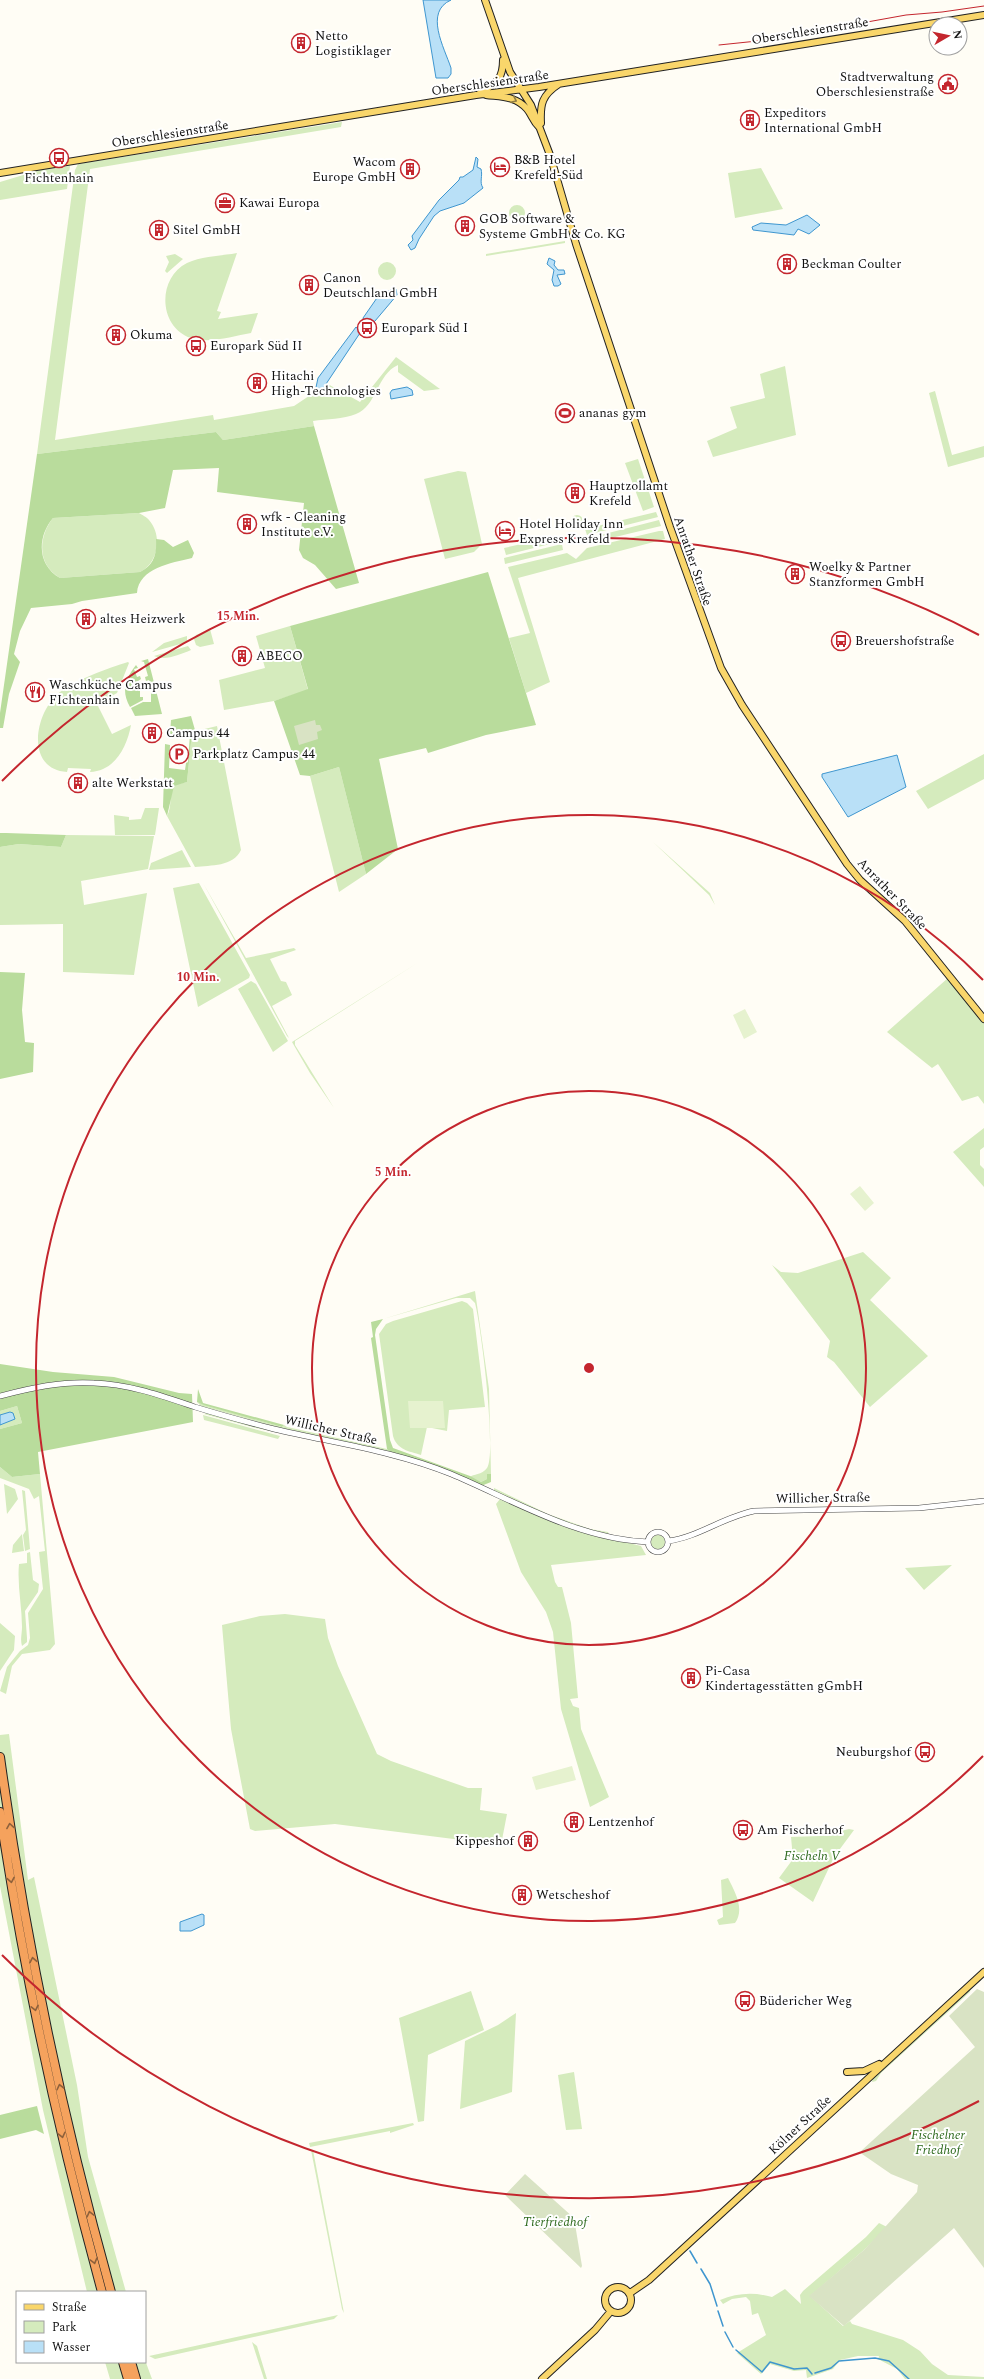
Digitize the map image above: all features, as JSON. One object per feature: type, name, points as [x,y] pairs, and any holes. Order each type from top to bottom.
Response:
[{"type":"highway","points":[[0,1757],[24,1907],[51,2047],[80,2174],[111,2291]]},
{"type":"highway","points":[[0,1812],[41,2038],[69,2164],[102,2291]]},
{"type":"highway","points":[[122,2363],[128,2379]]},
{"type":"highway","points":[[131,2363],[136,2379]]},
{"type":"main road","name":"Anrather Straße","points":[[485,0],[510,72],[531,105],[541,128],[576,244],[668,520],[725,676],[847,864],[860,880],[905,921],[984,1019]]},
{"type":"main road","name":"Oberschlesienstraße","points":[[0,173],[476,95],[560,83],[984,15]]},
{"type":"main road","points":[[476,95],[498,82],[503,72],[503,54]]},
{"type":"main road","points":[[541,128],[541,103],[547,92],[560,83]]},
{"type":"main road","points":[[476,95],[515,100],[527,109],[533,122],[541,128]]},
{"type":"main road","name":"Kölner Straße","points":[[630,2293],[649,2280],[673,2259],[885,2061],[984,1972]]},
{"type":"main road","points":[[847,2072],[864,2071],[885,2061]]},
{"type":"main road","points":[[620,2286],[630,2293],[631,2302],[627,2309],[619,2313],[611,2311],[605,2301],[608,2290],[620,2286]]},
{"type":"main road","points":[[542,2379],[595,2330],[611,2311]]},
{"type":"street","name":"Willicher Straße","points":[[0,1396],[35,1387],[67,1383],[108,1384],[138,1389],[233,1418],[413,1462],[451,1474],[572,1527],[617,1539],[648,1542]]},
{"type":"street","name":"Willicher Straße","points":[[668,1541],[696,1535],[743,1513],[754,1510],[919,1508],[984,1501]]},
{"type":"street","points":[[657,1532],[665,1536],[668,1541],[665,1549],[658,1552],[651,1550],[648,1542],[651,1535],[657,1532]]},
{"type":"green space","points":[[342,122],[341,127],[90,169],[55,440],[213,415],[214,420],[294,406],[315,392],[318,393],[326,383],[360,402],[396,357],[440,389],[424,391],[398,372],[398,365],[391,369],[386,375],[373,397],[363,410],[346,417],[313,421],[314,426],[223,440],[216,432],[37,454],[75,170],[78,164]]},
{"type":"green space","points":[[70,166],[67,189],[0,200],[0,182],[40,170]]},
{"type":"green space","points":[[761,168],[783,209],[735,218],[728,173]]},
{"type":"green space","points":[[517,205],[524,210],[525,213],[520,220],[517,221],[510,216],[509,213],[514,206]]},
{"type":"green space","points":[[565,241],[565,243],[486,256],[486,254]]},
{"type":"green space","points":[[237,253],[217,311],[221,312],[218,319],[258,313],[251,333],[214,340],[198,340],[180,332],[172,324],[167,313],[165,302],[166,290],[170,280],[177,270],[193,261]]},
{"type":"green space","points":[[175,254],[183,259],[167,273],[165,271],[169,262],[166,256]]},
{"type":"green space","points":[[387,262],[393,265],[396,271],[393,277],[387,280],[381,277],[378,271],[381,265]]},
{"type":"green space","points":[[785,366],[796,435],[713,457],[707,441],[737,428],[730,407],[765,398],[760,374]]},
{"type":"green space","points":[[935,391],[952,455],[984,446],[984,457],[948,467],[929,393]]},
{"type":"green space","points":[[314,426],[359,583],[336,589],[315,565],[303,558],[299,550],[304,503],[217,492],[219,468],[173,470],[165,508],[139,513],[53,518],[44,534],[42,550],[43,558],[47,566],[60,578],[140,572],[149,566],[154,558],[156,539],[164,540],[173,547],[188,540],[194,553],[192,558],[157,568],[150,572],[143,578],[137,593],[82,601],[72,604],[31,608],[20,631],[14,654],[20,662],[9,694],[3,728],[0,728],[0,713],[37,454],[216,432],[223,440]]},
{"type":"green space","points":[[638,459],[654,507],[643,511],[625,463]]},
{"type":"green space","points":[[458,471],[466,472],[482,544],[474,552],[445,559],[424,479]]},
{"type":"green space","points":[[656,512],[658,517],[587,535],[585,529]]},
{"type":"green space","points":[[139,513],[146,517],[153,526],[157,541],[154,556],[151,562],[140,572],[60,578],[47,566],[42,550],[43,542],[48,526],[53,518]]},
{"type":"green space","points":[[575,515],[579,515],[583,521],[579,527],[575,527],[571,523],[571,519]]},
{"type":"green space","points":[[659,520],[661,526],[586,544],[585,539]]},
{"type":"green space","points":[[663,531],[665,539],[518,578],[550,682],[526,693],[509,638],[530,633],[508,567],[567,553],[576,559],[587,548]]},
{"type":"green space","points":[[553,537],[554,543],[506,555],[504,548]]},
{"type":"green space","points":[[562,544],[563,550],[505,564],[504,558]]},
{"type":"green space","points":[[488,572],[536,725],[486,735],[428,753],[426,748],[379,759],[398,849],[366,874],[339,767],[310,776],[300,775],[274,701],[308,689],[290,626]]},
{"type":"green space","points":[[290,626],[308,690],[274,701],[224,710],[219,680],[265,668],[256,636]]},
{"type":"green space","points":[[210,629],[214,644],[200,647],[196,645],[194,639],[196,635]]},
{"type":"green space","points":[[187,636],[187,641],[184,643],[152,652],[164,643]]},
{"type":"green space","points":[[188,646],[191,650],[167,658],[154,656]]},
{"type":"green space","points":[[148,659],[162,714],[135,716],[131,708],[143,702],[151,702],[151,689],[148,689],[147,686],[151,685],[149,680],[146,681],[145,677],[148,676],[144,662],[141,661]]},
{"type":"green space","points":[[128,662],[129,663],[117,693],[97,704],[112,734],[131,725],[123,749],[113,762],[99,771],[90,772],[91,769],[68,768],[67,772],[53,768],[44,761],[39,750],[38,738],[44,712],[51,701],[60,692],[75,683],[102,671]]},
{"type":"green space","points":[[136,665],[138,668],[134,669],[137,677],[140,676],[141,679],[138,681],[139,685],[143,686],[140,687],[140,697],[143,697],[143,700],[130,707],[125,690],[129,675]]},
{"type":"green space","points":[[191,716],[195,730],[192,732],[187,782],[174,786],[167,816],[163,807],[165,744],[170,745],[169,768],[185,770],[186,763],[188,762],[190,734],[170,734],[171,720]]},
{"type":"green space","points":[[315,720],[316,725],[320,725],[322,730],[317,732],[318,739],[299,745],[294,726]]},
{"type":"green space","points":[[217,726],[241,850],[233,860],[221,864],[195,867],[167,816],[170,809],[174,785],[187,782],[192,732]]},
{"type":"green space","points":[[984,754],[984,779],[928,809],[916,791]]},
{"type":"green space","points":[[339,767],[366,874],[339,892],[310,776]]},
{"type":"green space","points":[[145,808],[159,808],[155,835],[115,835],[114,815],[129,817],[129,820],[141,819]]},
{"type":"green space","points":[[0,833],[66,835],[61,847],[19,844],[0,847]]},
{"type":"green space","points":[[66,835],[154,836],[148,869],[81,881],[84,905],[147,893],[134,975],[63,972],[63,924],[0,925],[0,847],[19,844],[61,847]]},
{"type":"green space","points":[[653,842],[710,893],[715,905],[709,895]]},
{"type":"green space","points":[[182,850],[191,867],[149,870],[151,863]]},
{"type":"green space","points":[[199,883],[250,975],[249,978],[198,1007],[173,888]]},
{"type":"green space","points":[[203,883],[246,958],[294,948],[296,950],[270,959],[281,981],[286,982],[292,995],[272,1006],[289,1038],[287,1036]]},
{"type":"green space","points":[[419,962],[295,1041],[295,1045],[334,1108],[310,1073],[292,1042]]},
{"type":"green space","points":[[0,972],[25,973],[22,1010],[25,1042],[34,1043],[33,1072],[0,1079]]},
{"type":"green space","points":[[948,978],[984,1023],[984,1104],[978,1096],[962,1101],[938,1064],[932,1068],[887,1032]]},
{"type":"green space","points":[[251,981],[256,984],[288,1041],[273,1052],[238,989]]},
{"type":"green space","points":[[745,1009],[757,1032],[744,1039],[733,1015]]},
{"type":"green space","points":[[984,1128],[984,1147],[980,1150],[980,1165],[984,1169],[984,1187],[953,1152]]},
{"type":"green space","points":[[860,1186],[874,1203],[865,1211],[850,1194]]},
{"type":"green space","points":[[863,1252],[891,1278],[870,1300],[928,1356],[870,1407],[834,1362],[827,1357],[830,1341],[772,1265],[781,1272],[798,1273]]},
{"type":"green space","points":[[475,1291],[489,1389],[490,1438],[484,1361],[475,1303],[470,1298],[456,1298],[383,1319]]},
{"type":"green space","points":[[462,1301],[467,1303],[473,1309],[485,1407],[449,1410],[447,1431],[427,1427],[421,1455],[408,1451],[397,1444],[393,1436],[379,1334],[386,1324],[393,1321]]},
{"type":"green space","points":[[383,1319],[376,1329],[375,1335],[390,1440],[393,1448],[470,1476],[481,1482],[487,1479],[487,1474],[491,1474],[491,1482],[481,1486],[391,1454],[387,1449],[371,1338],[373,1337],[371,1322]]},
{"type":"green space","points":[[0,1364],[53,1372],[114,1377],[179,1393],[192,1394],[193,1422],[38,1452],[40,1474],[12,1477],[0,1467],[0,1429],[22,1423],[17,1406],[0,1411]]},
{"type":"green space","points":[[198,1389],[203,1403],[284,1425],[282,1427],[204,1405],[197,1402]]},
{"type":"green space","points":[[408,1401],[443,1401],[445,1428],[410,1428]]},
{"type":"green space","points":[[197,1402],[282,1427],[284,1425],[287,1427],[387,1449],[391,1454],[277,1427],[201,1406]]},
{"type":"green space","points":[[17,1406],[22,1423],[0,1429],[0,1411]]},
{"type":"green space","points":[[206,1413],[300,1437],[256,1428],[204,1414]]},
{"type":"green space","points":[[203,1415],[280,1436],[278,1439],[204,1420]]},
{"type":"green space","points":[[490,1439],[491,1474],[487,1474],[487,1479],[481,1482],[470,1477],[483,1472],[487,1468],[490,1458]]},
{"type":"green space","points":[[0,1467],[12,1477],[40,1474],[55,1644],[50,1650],[22,1654],[12,1666],[6,1694],[0,1691],[7,1667],[20,1651],[28,1645],[30,1638],[28,1613],[43,1589],[39,1552],[45,1551],[39,1496],[34,1499],[29,1489],[0,1478]]},
{"type":"green space","points":[[4,1484],[15,1489],[18,1499],[7,1514]]},
{"type":"green space","points":[[494,1488],[548,1514],[590,1529],[608,1532],[609,1535],[572,1526],[494,1492]]},
{"type":"green space","points":[[22,1490],[25,1491],[30,1549],[25,1551],[23,1535],[26,1530]]},
{"type":"green space","points":[[500,1499],[572,1529],[641,1546],[646,1555],[551,1565],[555,1582],[558,1587],[562,1587],[571,1623],[578,1698],[570,1699],[573,1706],[579,1708],[581,1729],[609,1797],[590,1807],[561,1709],[553,1632],[546,1612],[521,1572],[496,1504]]},
{"type":"green space","points":[[22,1534],[24,1551],[12,1553],[13,1545]]},
{"type":"green space","points":[[655,1535],[661,1535],[665,1539],[665,1545],[661,1549],[655,1549],[651,1545],[651,1539]]},
{"type":"green space","points":[[30,1552],[33,1580],[39,1584],[38,1592],[25,1611],[27,1642],[22,1646],[19,1564],[27,1563],[27,1553]]},
{"type":"green space","points":[[952,1565],[924,1590],[905,1568]]},
{"type":"green space","points":[[285,1614],[325,1619],[328,1638],[338,1666],[377,1754],[391,1761],[468,1788],[482,1788],[480,1810],[507,1814],[501,1845],[335,1824],[255,1831],[250,1829],[231,1729],[222,1625],[260,1616]]},
{"type":"green space","points":[[0,1623],[15,1636],[14,1650],[0,1671]]},
{"type":"green space","points":[[9,1734],[28,1880],[34,1877],[77,2085],[88,2157],[126,2291],[87,2291],[43,2110],[0,1886],[0,1735]]},
{"type":"green space","points":[[572,1766],[576,1780],[536,1790],[532,1777]]},
{"type":"green space","name":"Fischeln V","points":[[849,1829],[854,1830],[834,1857],[813,1902],[779,1878],[793,1859],[791,1837],[820,1836]]},
{"type":"green space","points":[[728,1878],[738,1900],[738,1918],[735,1923],[719,1925],[717,1920],[723,1917],[721,1880]]},
{"type":"green space","points":[[971,1986],[970,1992],[881,2073],[876,2081],[872,2082],[873,2078]]},
{"type":"green space","name":"Fischelner Friedhof","points":[[977,1989],[984,1992],[984,2268],[954,2228],[844,2326],[809,2296],[864,2250],[917,2192],[918,2185],[891,2174],[862,2154],[861,2151],[975,2047],[949,2016]]},
{"type":"green space","points":[[471,1991],[484,2030],[428,2055],[424,2121],[418,2122],[399,2018]]},
{"type":"green space","points":[[516,2013],[512,2092],[460,2109],[465,2041],[498,2025]]},
{"type":"green space","points":[[574,2072],[582,2129],[566,2130],[558,2075]]},
{"type":"green space","points":[[37,2106],[44,2134],[36,2130],[0,2139],[0,2115]]},
{"type":"green space","points":[[413,2123],[414,2125],[390,2133],[390,2131],[310,2147],[309,2143]]},
{"type":"green space","points":[[311,2150],[313,2150],[344,2313],[342,2309]]},
{"type":"green space","name":"Tierfriedhof","points":[[525,2174],[574,2218],[582,2266],[581,2268],[505,2195]]},
{"type":"green space","points":[[879,2223],[887,2227],[864,2250],[810,2296],[843,2326],[850,2321],[852,2324],[903,2340],[920,2351],[932,2364],[948,2375],[984,2377],[984,2379],[905,2379],[897,2369],[878,2359],[879,2356],[858,2356],[840,2360],[833,2369],[807,2378],[806,2370],[794,2371],[770,2364],[761,2374],[737,2353],[766,2335],[758,2313],[752,2315],[750,2301],[746,2297],[732,2299],[723,2304],[720,2300],[746,2294],[759,2294],[772,2297],[785,2289],[801,2304],[800,2295],[803,2291],[866,2237]]},
{"type":"green space","points":[[338,2315],[334,2319],[155,2359],[149,2356]]},
{"type":"green space","points":[[252,2342],[257,2346],[267,2379],[264,2379]]},
{"type":"green space","points":[[105,2363],[146,2363],[152,2379],[110,2379]]},
{"type":"water","points":[[423,0],[451,0],[443,6],[437,21],[438,31],[451,68],[451,74],[448,78],[436,78]]},
{"type":"water","points":[[476,157],[478,159],[477,167],[481,169],[481,183],[483,188],[464,203],[440,211],[434,216],[415,248],[411,250],[408,245],[413,240],[412,236],[439,200],[459,180],[460,177],[463,177],[473,170]]},
{"type":"water","points":[[807,215],[820,225],[809,234],[798,229],[794,235],[753,230],[752,227],[761,223],[786,225]]},
{"type":"water","points":[[549,258],[555,261],[554,265],[558,270],[564,270],[565,274],[557,275],[561,284],[558,286],[554,286],[552,280],[554,270],[547,264]]},
{"type":"water","points":[[396,289],[397,295],[372,324],[365,324],[363,318],[379,295]]},
{"type":"water","points":[[356,327],[361,331],[360,333],[324,387],[318,393],[315,392],[318,378]]},
{"type":"water","points":[[407,387],[412,390],[413,395],[391,399],[390,393],[392,390]]},
{"type":"water","points":[[897,755],[906,787],[848,817],[822,777],[822,774]]},
{"type":"water","points":[[10,1412],[13,1413],[15,1419],[0,1425],[0,1415]]},
{"type":"water","points":[[202,1914],[204,1915],[204,1925],[191,1931],[180,1931],[180,1922]]},
{"type":"waterway","points":[[690,2251],[697,2263]]},
{"type":"waterway","points":[[701,2269],[710,2284],[717,2306]]},
{"type":"waterway","points":[[718,2311],[723,2326]]},
{"type":"waterway","points":[[725,2332],[733,2347]]},
{"type":"waterway","points":[[736,2350],[762,2372],[770,2362],[794,2369],[807,2368],[812,2374]]},
{"type":"waterway","points":[[815,2373],[831,2368],[839,2361],[875,2358],[889,2361],[909,2379]]},
{"type":"tram line","points":[[719,45],[767,40],[906,15],[984,6]]},
{"type":"place","name":"Netto Logistiklager","points":[[301,43]]},
{"type":"place","name":"Stadtverwaltung Oberschlesienstraße","points":[[948,84]]},
{"type":"place","name":"Expeditors International GmbH","points":[[750,120]]},
{"type":"place","name":"Fichtenhain","points":[[59,158]]},
{"type":"place","name":"B&B Hotel Krefeld-Süd","points":[[500,167]]},
{"type":"place","name":"Wacom Europe GmbH","points":[[410,169]]},
{"type":"place","name":"Kawai Europa","points":[[225,203]]},
{"type":"place","name":"GOB Software & Systeme GmbH & Co. KG","points":[[465,226]]},
{"type":"place","name":"Sitel GmbH","points":[[159,230]]},
{"type":"place","name":"Beckman Coulter","points":[[787,264]]},
{"type":"place","name":"Canon Deutschland GmbH","points":[[309,285]]},
{"type":"place","name":"Europark Süd I","points":[[367,328]]},
{"type":"place","name":"Okuma","points":[[116,335]]},
{"type":"place","name":"Europark Süd II","points":[[196,346]]},
{"type":"place","name":"Hitachi High-Technologies","points":[[257,383]]},
{"type":"place","name":"ananas gym","points":[[565,413]]},
{"type":"place","name":"Hauptzollamt Krefeld","points":[[575,493]]},
{"type":"place","name":"wfk - Cleaning Institute e.V.","points":[[247,524]]},
{"type":"place","name":"Hotel Holiday Inn Express Krefeld","points":[[505,531]]},
{"type":"place","name":"Woelky & Partner Stanzformen GmbH","points":[[795,574]]},
{"type":"place","name":"altes Heizwerk","points":[[86,619]]},
{"type":"place","name":"Breuershofstraße","points":[[841,641]]},
{"type":"place","name":"ABECO","points":[[242,656]]},
{"type":"place","name":"Waschküche Campus FIchtenhain","points":[[35,692]]},
{"type":"place","name":"Campus 44","points":[[152,733]]},
{"type":"place","name":"Parkplatz Campus 44","points":[[179,754]]},
{"type":"place","name":"alte Werkstatt","points":[[78,783]]},
{"type":"place","name":"Pi-Casa Kindertagesstätten gGmbH","points":[[691,1678]]},
{"type":"place","name":"Neuburgshof","points":[[925,1752]]},
{"type":"place","name":"Lentzenhof","points":[[574,1822]]},
{"type":"place","name":"Am Fischerhof","points":[[743,1830]]},
{"type":"place","name":"Kippeshof","points":[[528,1841]]},
{"type":"place","name":"Wetscheshof","points":[[522,1895]]},
{"type":"place","name":"Büdericher Weg","points":[[745,2001]]}]
